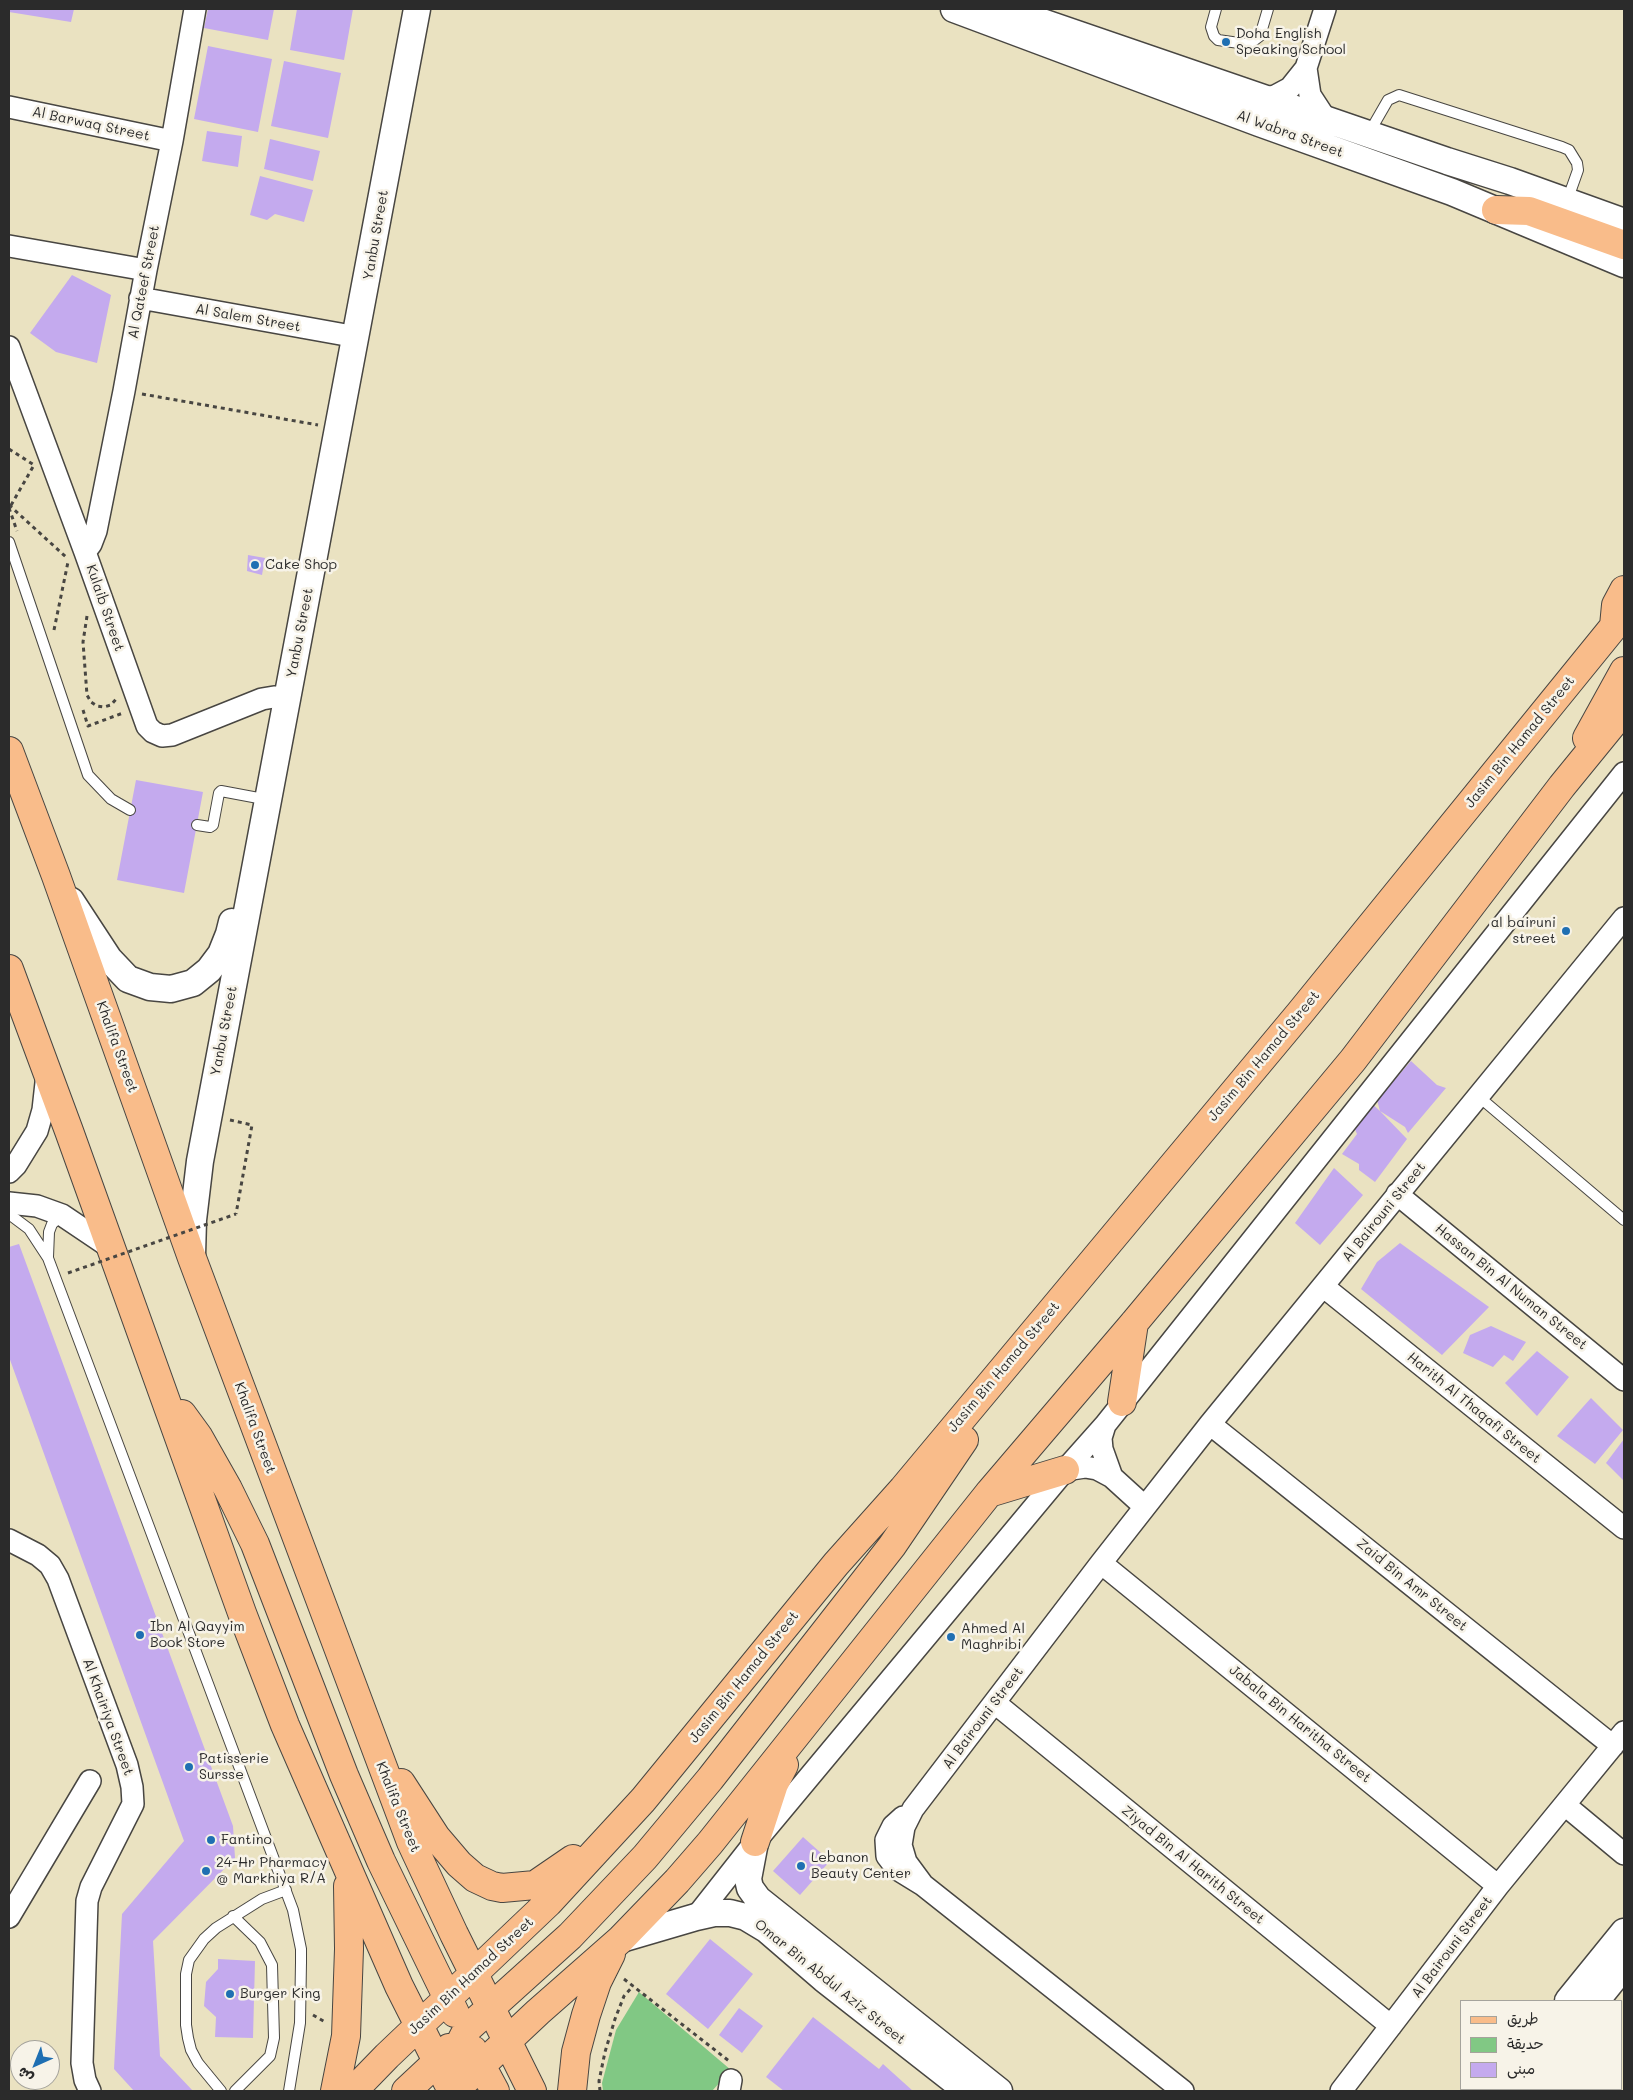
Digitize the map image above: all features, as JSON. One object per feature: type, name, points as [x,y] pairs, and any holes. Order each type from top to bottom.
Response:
[{"type":"main road","points":[[1496,210],[1529,211],[1623,224]]},
{"type":"main road","points":[[1619,620],[1616,605],[1624,590]]},
{"type":"main road","name":"Jasim Bin Hamad Street","points":[[353,2091],[548,1904],[643,1800],[836,1564],[903,1489],[1300,1013],[1619,620]]},
{"type":"main road","points":[[1562,786],[1603,706],[1624,670]]},
{"type":"main road","points":[[453,2091],[621,1939],[677,1881],[710,1843],[989,1493],[1134,1323],[1353,1060],[1562,786],[1624,710]]},
{"type":"main road","name":"Khalifa Street","points":[[9,752],[56,876],[192,1258],[411,1842],[489,2007],[532,2091]]},
{"type":"main road","points":[[9,969],[242,1613],[285,1726],[369,1920],[419,2026],[453,2091]]},
{"type":"main road","points":[[406,2091],[437,2062],[462,2030],[570,1936],[645,1858],[710,1779],[892,1546],[1055,1307]]},
{"type":"main road","points":[[1122,1402],[1134,1323]]},
{"type":"main road","points":[[160,1384],[198,1436],[228,1489],[255,1544],[344,1775],[380,1861],[462,2030],[495,2091]]},
{"type":"main road","points":[[989,1493],[1065,1470]]},
{"type":"main road","points":[[755,1842],[774,1784],[814,1711]]},
{"type":"main road","points":[[371,1738],[436,1837],[459,1864],[475,1878],[502,1888],[535,1885],[558,1871],[643,1800]]},
{"type":"main road","points":[[335,2091],[346,2036],[350,1906],[346,1865]]},
{"type":"main road","points":[[572,2091],[576,2052],[586,2015],[605,1964],[621,1939]]},
{"type":"main road","points":[[453,2091],[451,2074],[454,2055],[468,2007],[473,1974]]},
{"type":"main road","points":[[419,2026],[439,2025],[507,2042]]},
{"type":"street","name":"Al Qateef Street","points":[[73,554],[91,544],[96,531],[172,141],[195,9]]},
{"type":"street","name":"Yanbu Street","points":[[300,597],[324,426],[348,336],[399,9]]},
{"type":"street","name":"Yanbu Street","points":[[192,1258],[193,1220],[200,1161],[248,873],[348,336],[417,9]]},
{"type":"street","name":"Al Wabra Street","points":[[954,9],[1496,210],[1624,264]]},
{"type":"street","name":"Al Wabra Street","points":[[1004,9],[1568,201],[1623,224]]},
{"type":"street","points":[[1267,98],[1290,88],[1306,68],[1325,9]]},
{"type":"street","points":[[1306,68],[1310,95],[1325,118]]},
{"type":"street","name":"Al Barwaq Street","points":[[9,107],[172,141]]},
{"type":"street","points":[[9,246],[146,270]]},
{"type":"street","name":"Al Salem Street","points":[[140,298],[348,336]]},
{"type":"street","name":"Kulaib Street","points":[[9,347],[73,554],[147,726],[153,732],[162,736],[172,735],[262,699],[281,698]]},
{"type":"street","points":[[696,1916],[755,1842],[1065,1470],[1105,1425],[1624,773]]},
{"type":"street","name":"Yanbu Street","points":[[56,876],[109,959],[128,979],[150,987],[171,989],[193,983],[209,970],[221,954],[248,873]]},
{"type":"street","name":"Al Bairouni Street","points":[[1183,2091],[923,1885],[906,1862],[901,1845],[904,1827],[913,1809],[1210,1424],[1624,918]]},
{"type":"street","points":[[9,1172],[16,1165],[37,1131],[43,1110],[47,1071]]},
{"type":"street","name":"Hassan Bin Al Numan Street","points":[[1397,1194],[1624,1380]]},
{"type":"street","points":[[9,1203],[37,1206],[62,1215],[111,1248]]},
{"type":"street","name":"Harith Al Thaqafi Street","points":[[1324,1287],[1624,1528]]},
{"type":"street","name":"Zaid Bin Amr Street","points":[[1210,1424],[1619,1739]]},
{"type":"street","points":[[1105,1425],[1101,1438],[1102,1449],[1112,1477]]},
{"type":"street","points":[[1065,1470],[1085,1467],[1097,1469],[1112,1477],[1145,1507]]},
{"type":"street","name":"Al Khairiya Street","points":[[9,1540],[38,1555],[50,1566],[58,1579],[127,1765],[132,1786],[133,1804],[91,1887],[87,1900],[82,2063],[85,2080],[90,2091]]},
{"type":"street","name":"Jabala Bin Haritha Street","points":[[1101,1563],[1498,1886]]},
{"type":"street","name":"Ziyad Bin Al Harith Street","points":[[995,1703],[1391,2026]]},
{"type":"street","name":"Al Bairouni Street","points":[[1342,2091],[1498,1886],[1619,1739]]},
{"type":"street","points":[[9,1917],[90,1781]]},
{"type":"street","points":[[1565,1805],[1624,1854]]},
{"type":"street","name":"Omar Bin Abdul Aziz Street","points":[[755,1842],[748,1879],[750,1888],[758,1899],[999,2091]]},
{"type":"street","name":"Omar Bin Abdul Aziz Street","points":[[621,1939],[696,1916],[730,1912],[755,1921],[967,2091]]},
{"type":"street","points":[[1569,2000],[1624,1932]]},
{"type":"street","points":[[1597,2000],[1624,1966]]},
{"type":"lane","points":[[1216,9],[1211,27],[1214,36],[1223,41],[1246,44],[1260,36],[1268,9]]},
{"type":"lane","points":[[1368,134],[1388,100],[1400,95],[1562,146],[1569,150],[1577,163],[1578,170],[1568,201]]},
{"type":"lane","points":[[9,542],[88,775],[111,799],[130,810]]},
{"type":"lane","points":[[196,825],[210,827],[213,825],[221,791],[263,798]]},
{"type":"lane","points":[[1478,1096],[1624,1220]]},
{"type":"lane","points":[[9,1214],[29,1229],[48,1258],[286,1890],[297,1928],[301,1962],[300,2023],[289,2091]]},
{"type":"lane","points":[[48,1258],[49,1232],[52,1224],[62,1215]]},
{"type":"lane","points":[[221,2091],[198,2063],[191,2050],[186,2025],[186,1974],[189,1960],[195,1950],[216,1928],[262,1899],[286,1890]]},
{"type":"lane","points":[[233,1916],[260,1942],[272,1965],[274,2038],[270,2056],[235,2091]]},
{"type":"path","points":[[124,391],[324,426]]},
{"type":"path","points":[[9,449],[34,465]]},
{"type":"path","points":[[31,457],[37,474]]},
{"type":"path","points":[[9,507],[34,465]]},
{"type":"path","points":[[9,507],[73,554],[54,632],[51,624]]},
{"type":"path","points":[[9,507],[18,532]]},
{"type":"path","points":[[92,620],[88,612],[83,642],[87,695],[91,702],[97,706],[104,707],[111,705],[120,694]]},
{"type":"path","points":[[82,709],[88,726],[139,707]]},
{"type":"path","points":[[68,1273],[236,1214],[252,1126]]},
{"type":"path","points":[[605,1964],[730,2062],[736,2068],[730,2086]]},
{"type":"path","points":[[600,2091],[605,2052],[615,2019],[624,1996],[633,1986]]},
{"type":"green space","points":[[639,1992],[731,2070],[712,2091],[603,2091],[602,2083],[616,2030]]},
{"type":"building","points":[[9,9],[74,9],[71,22],[9,12]]},
{"type":"building","points":[[208,9],[274,9],[268,40],[204,28]]},
{"type":"building","points":[[297,9],[353,9],[344,60],[290,50]]},
{"type":"building","points":[[208,46],[272,59],[258,132],[194,119]]},
{"type":"building","points":[[284,61],[341,73],[328,138],[271,126]]},
{"type":"building","points":[[207,131],[242,136],[238,167],[202,161]]},
{"type":"building","points":[[270,139],[320,151],[313,181],[264,169]]},
{"type":"building","points":[[260,176],[313,190],[304,222],[275,214],[267,220],[250,215]]},
{"type":"building","points":[[72,275],[111,295],[97,363],[56,352],[30,333]]},
{"type":"building","name":"Cake Shop","points":[[248,555],[265,558],[262,575],[247,571]]},
{"type":"building","points":[[136,780],[203,792],[184,893],[117,880]]},
{"type":"building","points":[[1411,1061],[1437,1085],[1446,1088],[1408,1133],[1405,1127],[1380,1111],[1377,1100]]},
{"type":"building","points":[[1369,1101],[1407,1139],[1375,1182],[1359,1170],[1359,1164],[1342,1154],[1357,1134],[1352,1122]]},
{"type":"building","points":[[1334,1168],[1363,1195],[1320,1245],[1295,1223]]},
{"type":"building","points":[[1400,1243],[1489,1307],[1442,1355],[1361,1289],[1377,1262]]},
{"type":"building","points":[[19,1244],[233,1826],[235,1858],[153,1941],[160,2056],[193,2091],[134,2091],[114,2069],[122,1914],[184,1841],[9,1357],[9,1247]]},
{"type":"building","points":[[1491,1326],[1526,1342],[1513,1361],[1504,1355],[1493,1367],[1463,1353],[1470,1335]]},
{"type":"building","points":[[1537,1351],[1569,1377],[1537,1416],[1505,1383]]},
{"type":"building","points":[[1591,1398],[1623,1430],[1595,1464],[1557,1436]]},
{"type":"building","points":[[1624,1439],[1624,1481],[1606,1463]]},
{"type":"building","name":"Lebanon Beauty Center","points":[[803,1837],[830,1861],[800,1895],[773,1871]]},
{"type":"building","points":[[710,1939],[753,1974],[708,2029],[666,1994]]},
{"type":"building","name":"Burger King","points":[[218,1959],[255,1961],[253,2038],[215,2037],[216,2017],[204,2006],[206,1982],[218,1969]]},
{"type":"building","points":[[739,2008],[763,2026],[742,2053],[719,2035]]},
{"type":"building","points":[[813,2017],[879,2069],[883,2064],[913,2091],[784,2091],[766,2077]]},
{"type":"place","name":"Doha English Speaking School","points":[[1226,42]]},
{"type":"place","name":"Cake Shop","points":[[255,565]]},
{"type":"place","name":"al bairuni street","points":[[1566,931]]},
{"type":"place","name":"Ibn Al Qayyim Book Store","points":[[140,1635]]},
{"type":"place","name":"Ahmed Al Maghribi","points":[[951,1637]]},
{"type":"place","name":"Patisserie Sursse","points":[[189,1767]]},
{"type":"place","name":"Fantino","points":[[211,1840]]},
{"type":"place","name":"Lebanon Beauty Center","points":[[801,1866]]},
{"type":"place","name":"24-Hr Pharmacy @ Markhiya R/A","points":[[206,1871]]},
{"type":"place","name":"Burger King","points":[[230,1994]]}]
